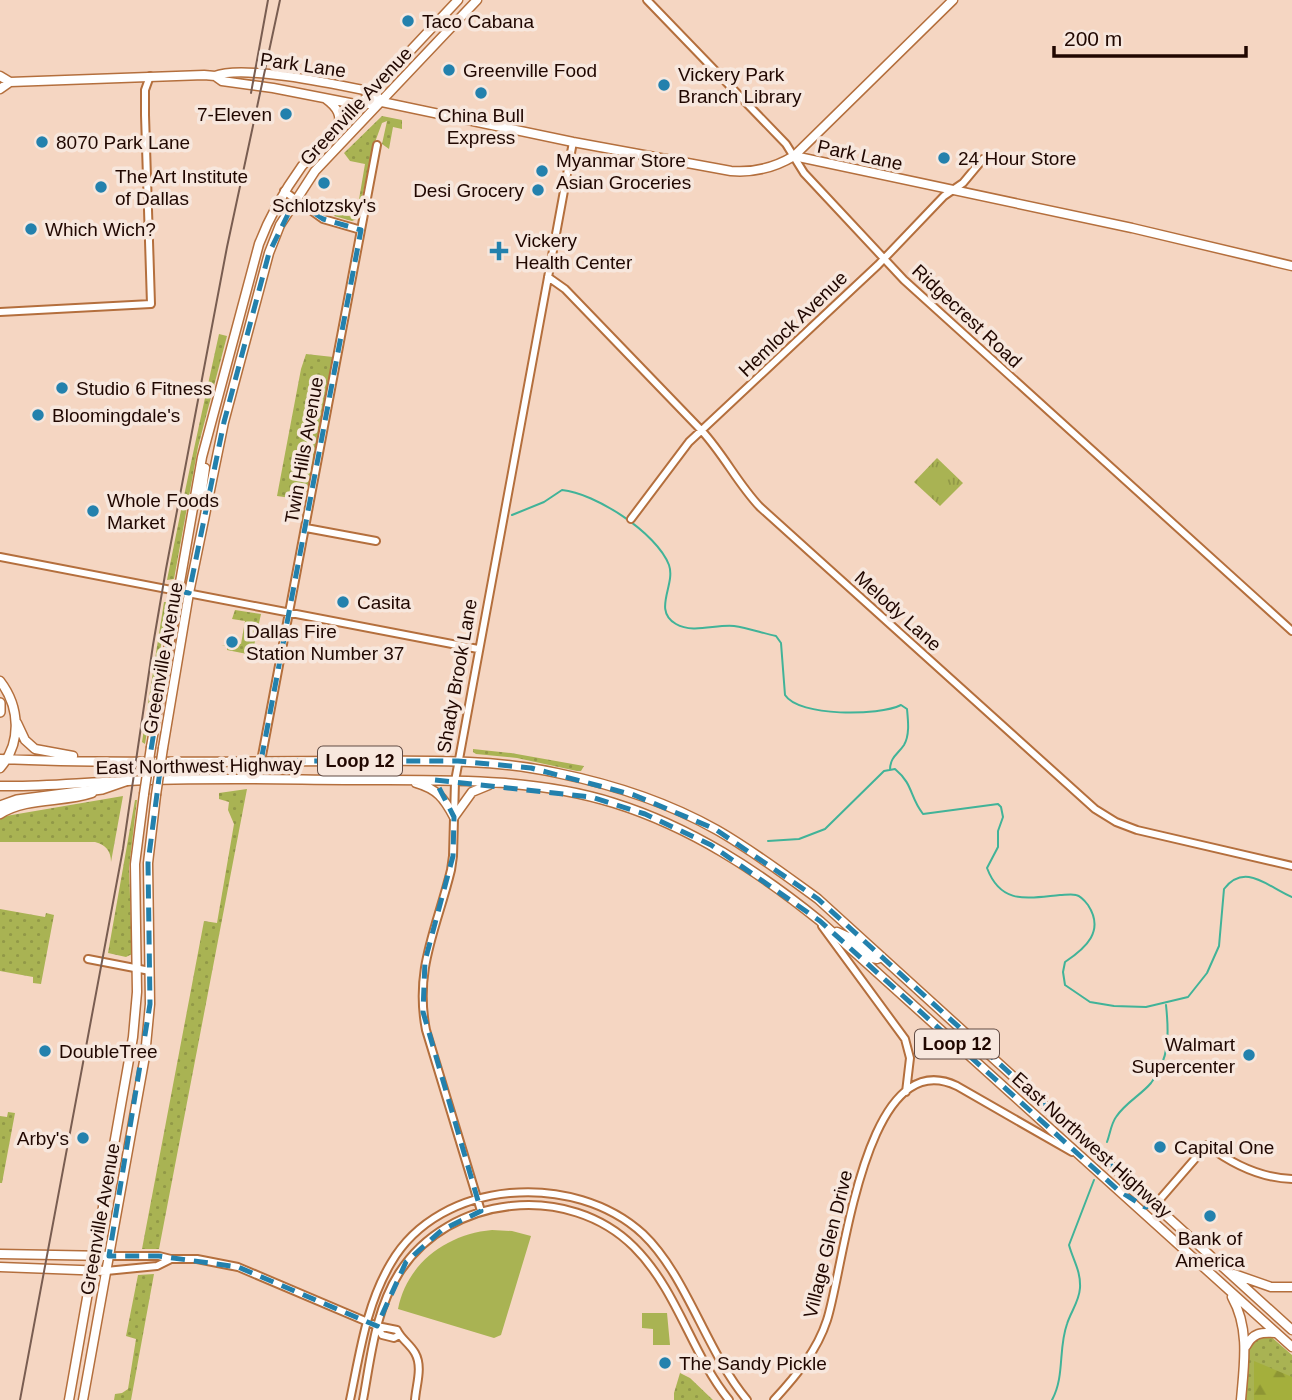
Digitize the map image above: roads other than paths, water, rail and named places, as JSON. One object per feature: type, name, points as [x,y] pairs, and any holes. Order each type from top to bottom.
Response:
[{"type":"highway","points":[[0,703],[0,712]]},
{"type":"highway","points":[[0,806],[17,800],[102,789],[128,780]]},
{"type":"main road","name":"Greenville Avenue","points":[[69,1400],[134,1037],[137,968],[135,864],[144,794],[177,591],[202,457],[217,395],[259,244],[284,191],[302,166],[458,0]]},
{"type":"main road","name":"Greenville Avenue","points":[[83,1400],[136,1109],[149,1010],[148,863],[163,748],[207,503],[230,398],[274,240],[295,200],[315,171],[477,0]]},
{"type":"main road","points":[[794,156],[953,0]]},
{"type":"main road","name":"Park Lane","points":[[10,82],[215,76],[225,72],[270,74],[373,92]]},
{"type":"main road","points":[[0,76],[10,82],[0,89]]},
{"type":"main road","name":"Park Lane","points":[[215,76],[222,81],[360,105],[382,102],[573,142],[738,172],[769,168],[794,156],[1292,265]]},
{"type":"main road","points":[[373,92],[382,102]]},
{"type":"main road","points":[[323,98],[337,108],[340,116],[333,134]]},
{"type":"main road","points":[[245,295],[258,299]]},
{"type":"main road","points":[[217,395],[230,398]]},
{"type":"main road","points":[[202,457],[206,462],[202,490],[207,503]]},
{"type":"main road","points":[[0,681],[8,692],[16,739],[0,768]]},
{"type":"main road","points":[[15,721],[25,740],[34,749],[90,760]]},
{"type":"main road","name":"East Northwest Highway","points":[[4,759],[157,762],[458,761],[531,768],[585,780],[652,801],[715,829],[760,857],[818,899],[1292,1330]]},
{"type":"main road","name":"East Northwest Highway","points":[[0,786],[49,787],[128,780],[454,781],[544,787],[581,794],[646,814],[711,845],[763,877],[831,930],[1292,1347]]},
{"type":"main road","points":[[400,780],[431,788],[446,801],[454,817],[472,792],[495,783]]},
{"type":"main road","points":[[581,794],[585,780]]},
{"type":"main road","points":[[0,814],[24,804],[80,797],[102,789]]},
{"type":"main road","points":[[831,930],[848,937],[872,958],[883,957]]},
{"type":"main road","points":[[121,1107],[136,1109]]},
{"type":"main road","points":[[1118,1189],[1127,1191],[1145,1208],[1151,1209],[1156,1205]]},
{"type":"main road","points":[[0,1254],[109,1256]]},
{"type":"main road","points":[[0,1267],[106,1271]]},
{"type":"main road","points":[[1228,1272],[1271,1287],[1292,1287]]},
{"type":"main road","points":[[1230,1292],[1240,1312],[1245,1349],[1241,1400]]},
{"type":"main road","points":[[1245,1349],[1254,1335],[1277,1333]]},
{"type":"street","name":"Ridgecrest Road","points":[[647,0],[767,124],[794,156],[804,173],[884,260],[1051,415],[1292,631]]},
{"type":"street","points":[[0,312],[151,304],[145,115],[145,90],[150,76]]},
{"type":"street","name":"Shady Brook Lane","points":[[481,1211],[428,1039],[422,1004],[425,961],[451,870],[454,781],[573,142]]},
{"type":"street","name":"Twin Hills Avenue","points":[[261,761],[377,145]]},
{"type":"street","name":"Hemlock Avenue","points":[[631,519],[669,466],[702,431],[884,260],[944,197],[963,183],[983,159]]},
{"type":"street","points":[[284,191],[323,219],[361,230]]},
{"type":"street","name":"Melody Lane","points":[[548,277],[565,289],[702,431],[722,453],[742,487],[760,507],[1095,809],[1137,830],[1292,866]]},
{"type":"street","points":[[306,528],[376,541]]},
{"type":"street","points":[[0,557],[478,649]]},
{"type":"street","points":[[820,921],[905,1040],[910,1058],[906,1092]]},
{"type":"street","points":[[88,959],[150,971]]},
{"type":"street","name":"Village Glen Drive","points":[[774,1400],[797,1375],[823,1332],[832,1305],[864,1162],[897,1098],[926,1079],[948,1082],[1083,1158]]},
{"type":"street","points":[[1156,1205],[1207,1145],[1237,1165],[1269,1176],[1292,1179]]},
{"type":"street","points":[[729,1400],[704,1362],[666,1286],[650,1264],[621,1235],[594,1218],[564,1208],[526,1205],[481,1211],[442,1230],[406,1262],[387,1295],[377,1326],[363,1399],[351,1398],[367,1321],[391,1262],[412,1238],[458,1206],[478,1199],[517,1192],[558,1194],[598,1204],[631,1224],[659,1253],[683,1291],[717,1357],[747,1400]]},
{"type":"street","points":[[109,1256],[159,1256],[210,1261],[250,1271],[377,1326],[397,1330],[418,1361],[419,1376],[415,1400]]},
{"type":"street","points":[[106,1271],[157,1266],[171,1259]]},
{"type":"waterway","points":[[512,515],[544,502],[562,490],[591,498],[623,517],[652,540],[669,565],[670,581],[665,604],[669,618],[676,624],[690,628],[734,626],[776,636],[781,643],[785,695],[793,702],[806,707],[840,712],[876,711],[901,705],[907,709],[907,737],[893,759],[890,770]]},
{"type":"waterway","points":[[768,841],[799,839],[825,829],[884,771],[895,769],[909,786],[923,814],[998,804],[1003,817],[998,831],[998,847],[987,868],[993,880],[1008,894],[1016,896],[1026,898],[1072,895],[1084,900],[1093,914],[1094,931],[1086,945],[1065,962],[1065,985],[1090,1002],[1114,1006],[1146,1007],[1188,997],[1207,973],[1219,946],[1224,889],[1232,881],[1240,877],[1257,879],[1292,897]]},
{"type":"waterway","points":[[1107,1142],[1116,1117],[1151,1083],[1162,1065],[1168,1036],[1166,1005]]},
{"type":"waterway","points":[[1052,1400],[1059,1382],[1064,1333],[1080,1288],[1078,1271],[1069,1245],[1094,1180]]},
{"type":"tram line","points":[[251,93],[268,0]]},
{"type":"tram line","points":[[20,1400],[123,849],[166,569],[227,247],[280,0]]},
{"type":"place","name":"Taco Cabana","points":[[408,21]]},
{"type":"place","name":"Greenville Food","points":[[449,70]]},
{"type":"place","name":"Vickery Park Branch Library","points":[[664,85]]},
{"type":"place","name":"China Bull Express","points":[[481,93]]},
{"type":"place","name":"7-Eleven","points":[[286,114]]},
{"type":"place","name":"8070 Park Lane","points":[[42,142]]},
{"type":"place","name":"24 Hour Store","points":[[944,158]]},
{"type":"place","name":"Myanmar Store Asian Groceries","points":[[542,171]]},
{"type":"place","name":"Schlotzsky's","points":[[324,183]]},
{"type":"place","name":"The Art Institute of Dallas","points":[[101,187]]},
{"type":"place","name":"Desi Grocery","points":[[538,190]]},
{"type":"place","name":"Which Wich?","points":[[31,229]]},
{"type":"place","name":"Vickery Health Center","points":[[499,251]]},
{"type":"place","name":"Studio 6 Fitness","points":[[62,388]]},
{"type":"place","name":"Bloomingdale's","points":[[38,415]]},
{"type":"place","name":"Whole Foods Market","points":[[93,511]]},
{"type":"place","name":"Casita","points":[[343,602]]},
{"type":"place","name":"Dallas Fire Station Number 37","points":[[232,642]]},
{"type":"place","name":"DoubleTree","points":[[45,1051]]},
{"type":"place","name":"Walmart Supercenter","points":[[1249,1055]]},
{"type":"place","name":"Arby's","points":[[83,1138]]},
{"type":"place","name":"Capital One","points":[[1160,1147]]},
{"type":"place","name":"Bank of America","points":[[1210,1216]]},
{"type":"place","name":"The Sandy Pickle","points":[[665,1363]]}]
